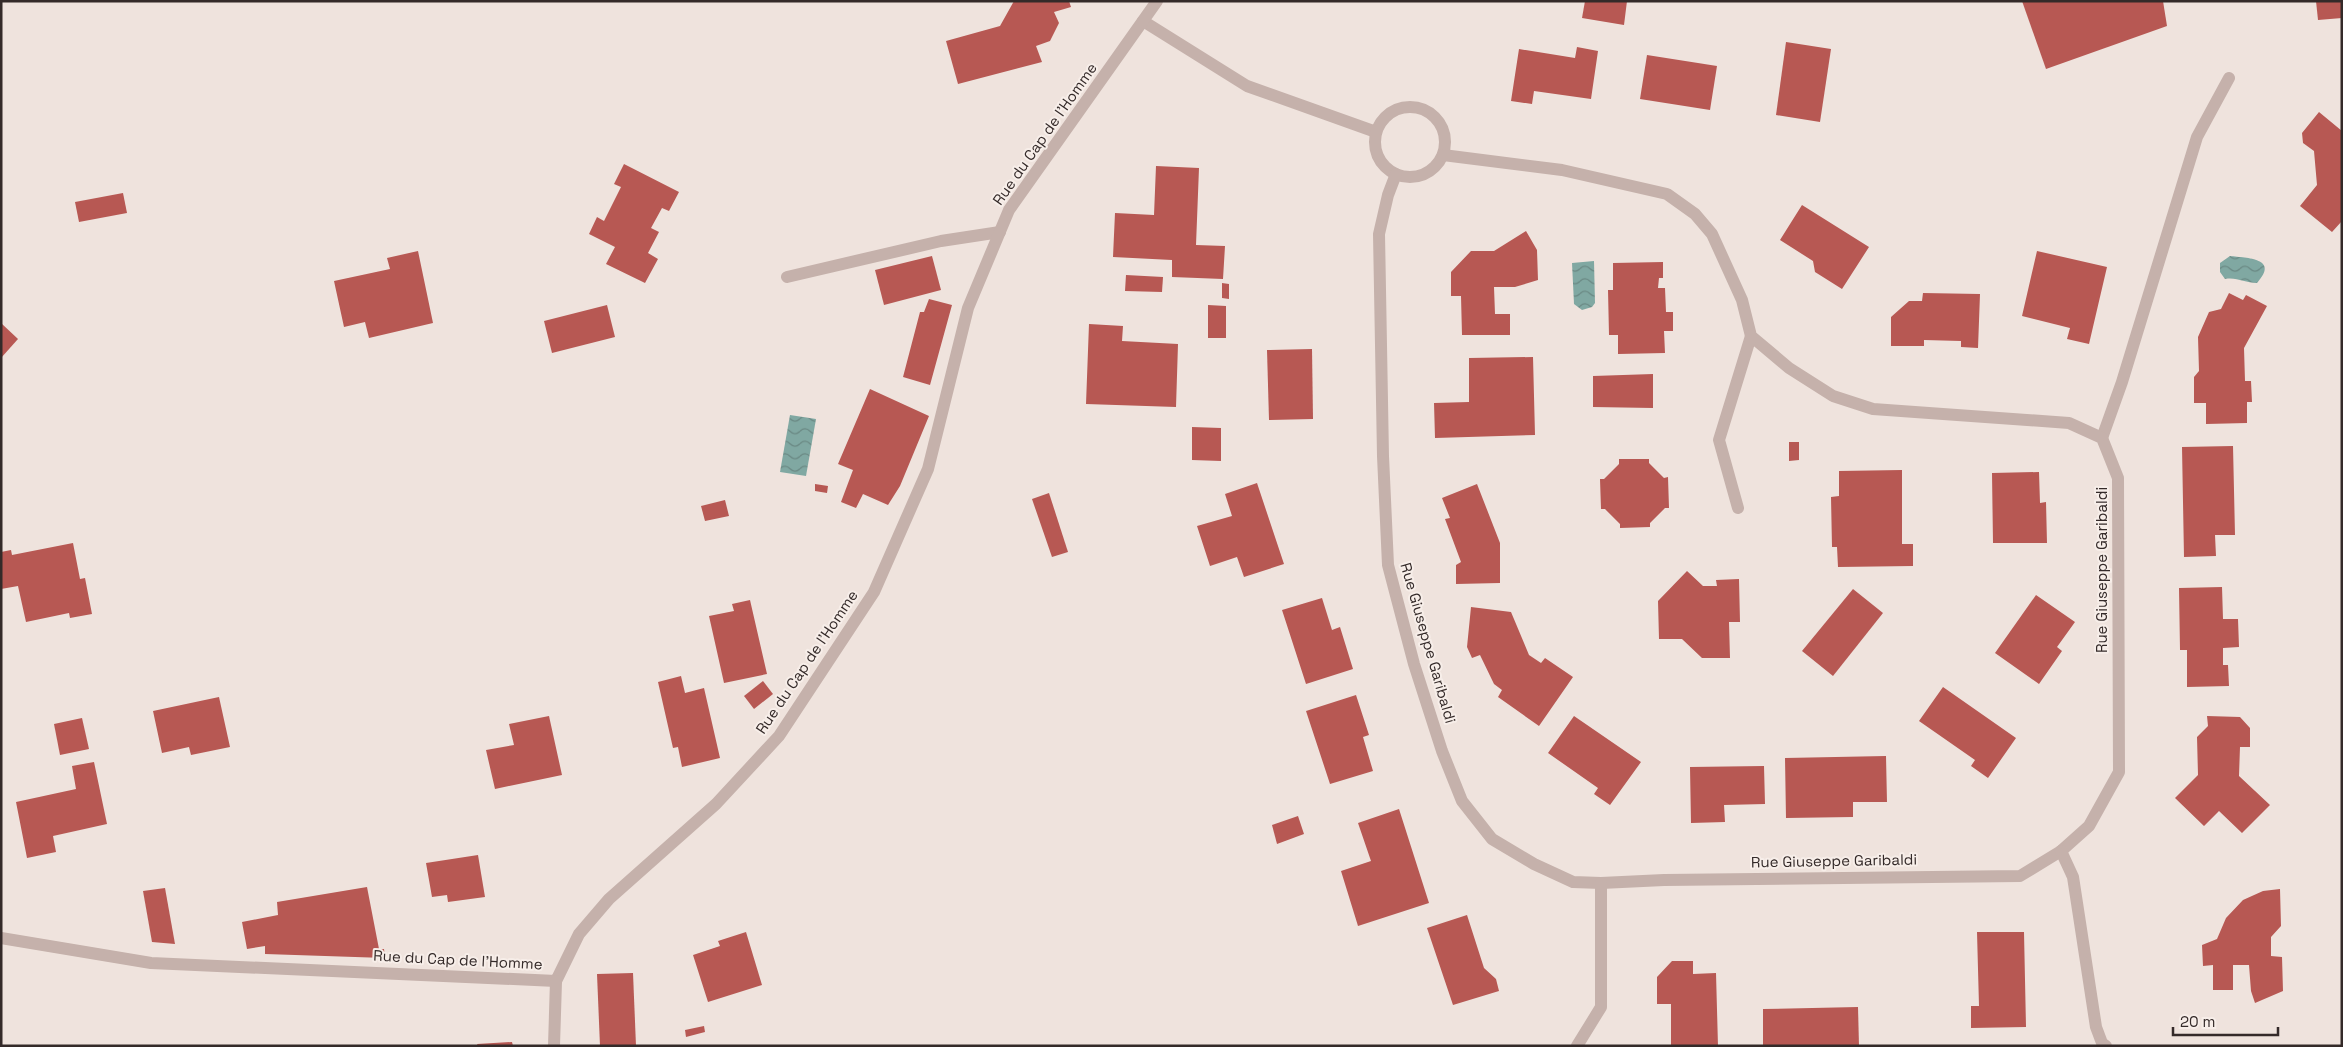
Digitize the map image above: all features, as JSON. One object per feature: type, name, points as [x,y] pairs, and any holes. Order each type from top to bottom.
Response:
[{"type":"street","name":"Rue du Cap de l'Homme","points":[[1,938],[151,963],[556,981],[579,934],[609,899],[716,804],[779,736],[874,592],[928,469],[968,308],[1009,210],[1158,1]]},
{"type":"street","points":[[1143,21],[1247,86],[1376,132]]},
{"type":"street","points":[[1751,336],[1789,368],[1833,396],[1873,409],[2069,422],[2102,438],[2122,382],[2197,137],[2228,78]]},
{"type":"street","points":[[1410,106],[1422,109],[1432,114],[1444,132],[1443,155],[1427,173],[1416,177],[1404,177],[1383,166],[1377,156],[1374,144],[1376,132],[1389,113],[1410,106]]},
{"type":"street","points":[[1443,155],[1562,170],[1667,194],[1695,214],[1712,234],[1742,300],[1751,336],[1719,440],[1738,508]]},
{"type":"street","name":"Rue Giuseppe Garibaldi","points":[[1396,174],[1388,195],[1379,234],[1382,456],[1388,565],[1414,664],[1442,751],[1462,801],[1492,839],[1534,864],[1573,882],[2020,876],[2061,851],[2089,826],[2119,772],[2118,478],[2102,438]]},
{"type":"street","points":[[787,277],[941,241],[1000,232]]},
{"type":"street","points":[[2061,851],[2074,876],[2096,1027],[2102,1043],[2106,1046]]},
{"type":"street","points":[[1577,1046],[1601,1007],[1601,883]]},
{"type":"street","points":[[554,1046],[556,981]]},
{"type":"water","points":[[2230,256],[2252,259],[2263,264],[2265,269],[2257,283],[2225,279],[2220,272],[2220,263]]},
{"type":"water","points":[[1594,261],[1595,303],[1592,307],[1582,310],[1574,304],[1572,263]]},
{"type":"water","points":[[790,415],[816,419],[806,476],[780,472]]},
{"type":"building","points":[[1014,1],[1069,1],[1071,7],[1054,12],[1059,23],[1050,41],[1036,46],[1042,62],[958,84],[946,41],[1000,26]]},
{"type":"building","points":[[1585,1],[1627,1],[1624,25],[1582,18]]},
{"type":"building","points":[[2022,1],[2163,1],[2167,26],[2046,69]]},
{"type":"building","points":[[2316,1],[2342,1],[2342,18],[2318,20]]},
{"type":"building","points":[[1786,42],[1831,49],[1820,122],[1776,115]]},
{"type":"building","points":[[1577,47],[1598,51],[1591,99],[1534,91],[1532,104],[1511,101],[1519,49],[1575,58]]},
{"type":"building","points":[[1647,55],[1717,66],[1710,110],[1640,99]]},
{"type":"building","points":[[2319,112],[2342,131],[2342,221],[2332,232],[2300,206],[2317,185],[2314,151],[2303,143],[2302,133]]},
{"type":"building","points":[[624,164],[679,192],[669,211],[662,208],[651,228],[659,232],[648,253],[658,259],[645,283],[606,264],[615,247],[589,234],[597,217],[604,221],[621,187],[614,184]]},
{"type":"building","points":[[1156,166],[1199,168],[1196,245],[1225,246],[1223,279],[1172,277],[1172,260],[1113,257],[1115,213],[1154,215]]},
{"type":"building","points":[[123,193],[127,213],[79,222],[75,202]]},
{"type":"building","points":[[1802,205],[1869,247],[1842,289],[1815,272],[1813,261],[1780,240]]},
{"type":"building","points":[[1526,231],[1537,250],[1538,280],[1515,287],[1494,287],[1495,314],[1510,314],[1510,335],[1462,335],[1461,296],[1451,296],[1451,272],[1471,251],[1494,251]]},
{"type":"building","points":[[418,251],[433,323],[369,338],[365,322],[344,327],[334,281],[390,269],[387,258]]},
{"type":"building","points":[[2037,251],[2107,267],[2089,344],[2067,339],[2070,328],[2022,316]]},
{"type":"building","points":[[932,256],[941,290],[884,305],[875,270]]},
{"type":"building","points":[[1663,262],[1663,278],[1659,278],[1658,288],[1665,288],[1666,312],[1673,312],[1673,331],[1664,331],[1665,353],[1618,354],[1618,335],[1609,335],[1608,290],[1613,290],[1613,263]]},
{"type":"building","points":[[1126,275],[1163,277],[1162,292],[1125,291]]},
{"type":"building","points":[[1222,283],[1229,284],[1229,299],[1222,298]]},
{"type":"building","points":[[1923,293],[1980,294],[1978,348],[1961,347],[1961,341],[1924,340],[1924,346],[1891,346],[1891,317],[1909,301],[1922,301]]},
{"type":"building","points":[[2229,293],[2243,300],[2246,295],[2267,306],[2244,348],[2245,381],[2251,381],[2252,402],[2247,402],[2247,423],[2206,424],[2206,403],[2194,403],[2194,377],[2199,371],[2198,337],[2209,312],[2221,309]]},
{"type":"building","points":[[929,299],[952,305],[930,385],[903,377],[920,312],[924,312]]},
{"type":"building","points":[[607,305],[615,337],[552,353],[544,321]]},
{"type":"building","points":[[1208,305],[1226,306],[1226,338],[1208,338]]},
{"type":"building","points":[[1,323],[18,339],[1,358]]},
{"type":"building","points":[[1089,324],[1123,326],[1122,341],[1178,344],[1176,407],[1086,404]]},
{"type":"building","points":[[1312,349],[1313,419],[1269,420],[1267,350]]},
{"type":"building","points":[[1533,357],[1535,435],[1435,438],[1434,403],[1469,402],[1469,358]]},
{"type":"building","points":[[1653,374],[1653,408],[1593,407],[1593,376]]},
{"type":"building","points":[[870,389],[929,416],[900,486],[888,505],[863,494],[856,508],[841,502],[853,470],[838,464]]},
{"type":"building","points":[[1192,427],[1221,428],[1221,461],[1192,460]]},
{"type":"building","points":[[1789,442],[1799,442],[1799,460],[1789,461]]},
{"type":"building","points":[[2233,446],[2235,535],[2215,535],[2216,556],[2184,557],[2182,447]]},
{"type":"building","points":[[1619,459],[1649,459],[1649,463],[1664,478],[1668,477],[1669,508],[1665,508],[1650,523],[1650,527],[1620,528],[1620,524],[1605,509],[1601,509],[1600,479],[1604,479],[1619,464]]},
{"type":"building","points":[[1902,470],[1902,544],[1913,544],[1913,566],[1838,567],[1837,547],[1832,547],[1831,497],[1839,496],[1839,471]]},
{"type":"building","points":[[2039,472],[2040,503],[2046,502],[2047,543],[1993,543],[1992,473]]},
{"type":"building","points":[[1257,483],[1284,564],[1244,577],[1237,557],[1210,566],[1197,526],[1232,516],[1225,494]]},
{"type":"building","points":[[815,484],[828,486],[827,493],[815,491]]},
{"type":"building","points":[[1477,484],[1500,543],[1500,583],[1456,584],[1456,565],[1461,562],[1445,519],[1450,518],[1442,498]]},
{"type":"building","points":[[1049,493],[1068,552],[1052,557],[1032,499]]},
{"type":"building","points":[[725,500],[729,516],[705,521],[701,506]]},
{"type":"building","points":[[73,543],[80,579],[85,578],[92,614],[70,618],[69,613],[26,622],[18,586],[1,589],[1,552],[11,550],[12,555]]},
{"type":"building","points":[[1687,571],[1703,586],[1717,586],[1716,580],[1739,579],[1740,622],[1729,622],[1730,658],[1702,658],[1682,639],[1659,639],[1658,601]]},
{"type":"building","points":[[2222,587],[2223,619],[2238,619],[2239,647],[2223,648],[2223,665],[2228,665],[2229,686],[2187,687],[2187,650],[2180,650],[2179,588]]},
{"type":"building","points":[[1853,589],[1883,613],[1833,676],[1802,651]]},
{"type":"building","points":[[2036,595],[2075,622],[2057,647],[2062,651],[2039,684],[1995,653]]},
{"type":"building","points":[[1322,598],[1332,630],[1340,627],[1353,669],[1306,684],[1282,610]]},
{"type":"building","points":[[750,600],[767,674],[724,683],[709,616],[734,611],[732,604]]},
{"type":"building","points":[[1471,607],[1511,612],[1529,655],[1541,663],[1545,658],[1573,677],[1539,726],[1498,697],[1502,690],[1494,684],[1480,655],[1472,658],[1467,647]]},
{"type":"building","points":[[681,676],[685,693],[704,688],[720,758],[682,767],[678,747],[673,748],[658,682]]},
{"type":"building","points":[[763,681],[773,694],[754,709],[744,696]]},
{"type":"building","points":[[1943,687],[2016,738],[1988,778],[1971,766],[1975,760],[1919,721]]},
{"type":"building","points":[[1356,695],[1369,735],[1363,737],[1373,771],[1330,784],[1306,711]]},
{"type":"building","points":[[219,697],[230,747],[191,755],[189,747],[162,753],[153,711]]},
{"type":"building","points":[[549,716],[562,775],[495,789],[486,750],[514,745],[509,724]]},
{"type":"building","points":[[1574,716],[1641,762],[1610,805],[1594,794],[1598,788],[1548,753]]},
{"type":"building","points":[[2207,716],[2240,717],[2250,728],[2250,747],[2240,747],[2239,776],[2270,805],[2242,833],[2219,811],[2204,826],[2175,798],[2198,775],[2197,737],[2208,726]]},
{"type":"building","points":[[82,718],[89,749],[60,755],[54,724]]},
{"type":"building","points":[[1886,756],[1887,802],[1853,802],[1853,817],[1786,818],[1785,758]]},
{"type":"building","points":[[94,762],[107,824],[53,836],[56,852],[27,858],[16,802],[76,789],[72,766]]},
{"type":"building","points":[[1764,766],[1765,804],[1724,805],[1725,822],[1691,823],[1690,767]]},
{"type":"building","points":[[1399,809],[1429,903],[1358,926],[1341,871],[1371,861],[1358,823]]},
{"type":"building","points":[[1298,816],[1304,834],[1277,844],[1272,825]]},
{"type":"building","points":[[478,855],[485,897],[448,902],[447,895],[432,897],[426,863]]},
{"type":"building","points":[[367,887],[379,949],[384,949],[385,958],[265,954],[265,946],[247,949],[242,922],[278,915],[277,902]]},
{"type":"building","points":[[165,888],[175,944],[152,942],[143,891]]},
{"type":"building","points":[[2280,889],[2281,926],[2271,937],[2271,956],[2282,957],[2283,991],[2255,1003],[2251,991],[2249,965],[2233,965],[2233,990],[2213,990],[2213,965],[2203,966],[2202,945],[2217,939],[2226,918],[2243,900],[2263,891]]},
{"type":"building","points":[[1467,915],[1484,968],[1496,979],[1499,991],[1453,1005],[1427,928]]},
{"type":"building","points":[[746,932],[762,985],[708,1002],[693,955],[720,946],[718,941]]},
{"type":"building","points":[[1977,932],[2024,932],[2026,1027],[1971,1028],[1971,1006],[1979,1006]]},
{"type":"building","points":[[1672,961],[1693,961],[1693,974],[1716,973],[1718,1046],[1671,1046],[1671,1004],[1657,1004],[1657,977]]},
{"type":"building","points":[[633,973],[636,1046],[600,1046],[597,974]]},
{"type":"building","points":[[1858,1007],[1859,1046],[1763,1046],[1763,1009]]},
{"type":"building","points":[[704,1026],[705,1032],[686,1037],[685,1030]]},
{"type":"building","points":[[512,1042],[513,1046],[478,1046],[477,1044]]}]
